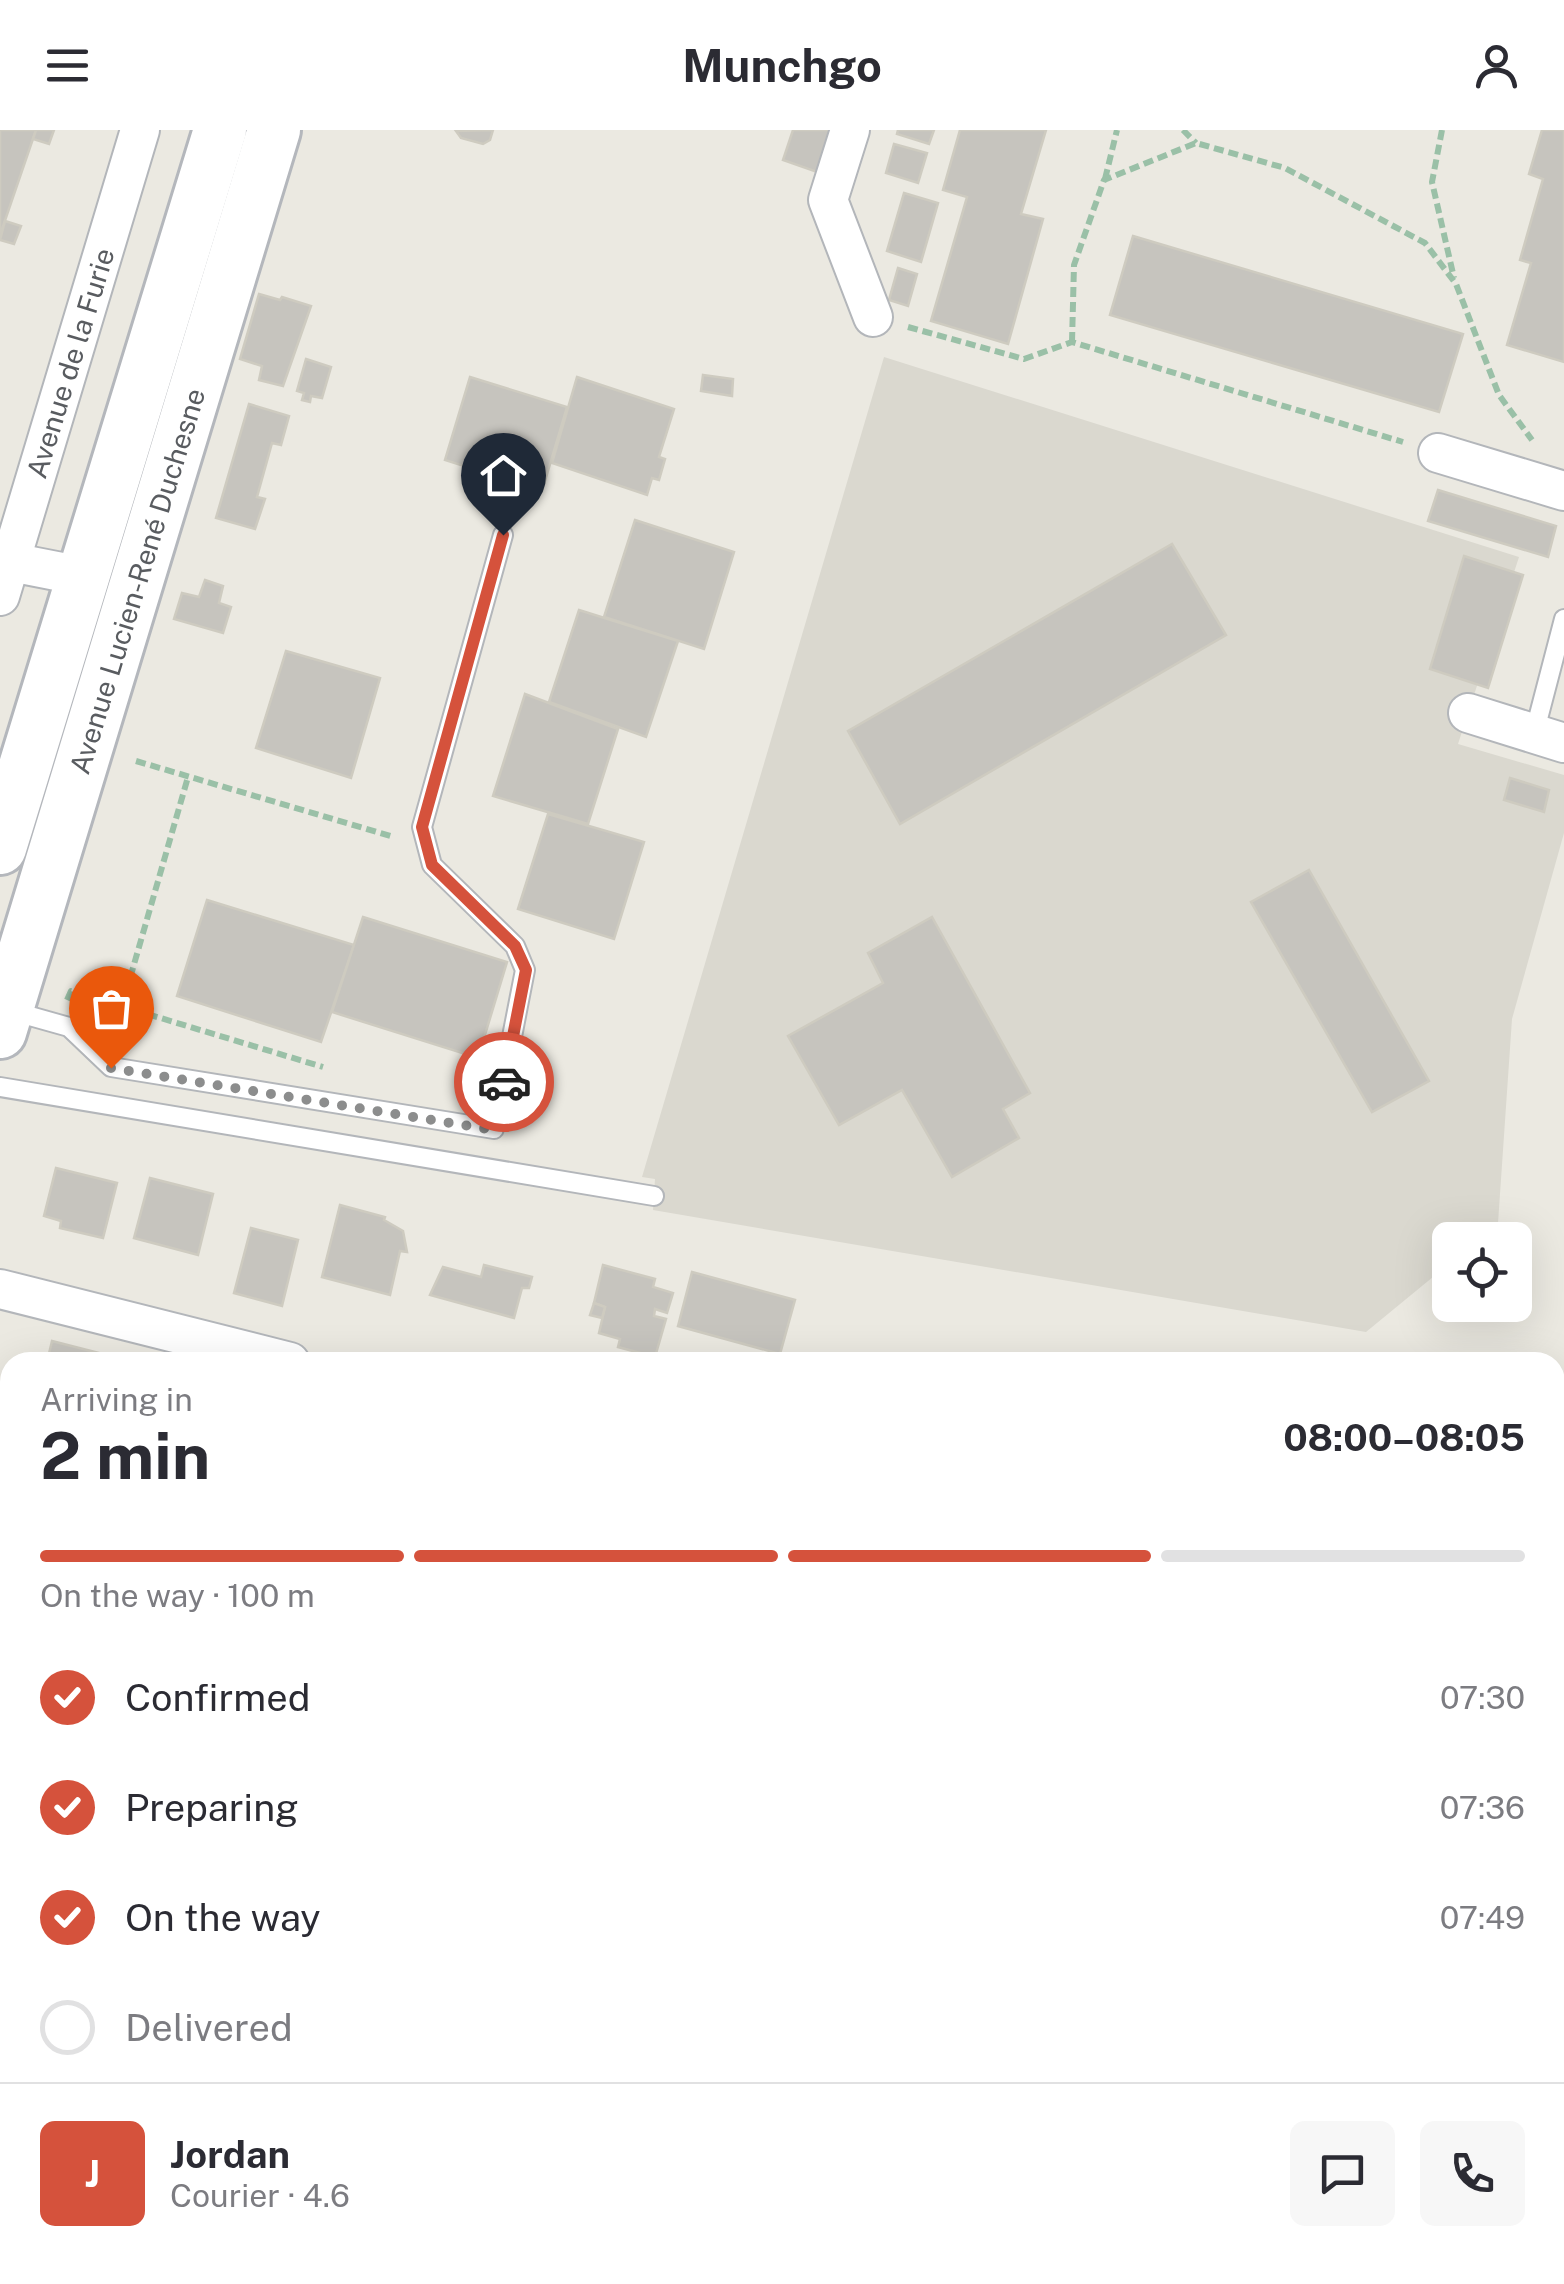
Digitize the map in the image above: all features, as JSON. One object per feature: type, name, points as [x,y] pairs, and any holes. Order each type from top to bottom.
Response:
[{"type":"main road","name":"Avenue Lucien-René Duchesne","points":[[0,848],[220,130]]},
{"type":"main road","name":"Avenue Lucien-René Duchesne","points":[[4,1021],[274,130]]},
{"type":"street","name":"Avenue de la Furie","points":[[3,572],[140,130]]},
{"type":"street","points":[[850,130],[828,200],[873,317]]},
{"type":"street","points":[[1438,453],[1564,491]]},
{"type":"street","points":[[3,572],[82,576]]},
{"type":"street","points":[[1468,713],[1549,738]]},
{"type":"street","points":[[0,1290],[250,1352]]},
{"type":"lane","points":[[4,1021],[70,1027],[111,1068],[494,1130],[526,970],[515,946],[432,865],[422,827],[503,535]]},
{"type":"lane","points":[[1549,738],[1564,619]]},
{"type":"lane","points":[[0,1087],[654,1196]]},
{"type":"path","points":[[1072,342],[1074,265],[1117,130]]},
{"type":"path","points":[[1183,130],[1196,142],[1284,168],[1425,243],[1456,284]]},
{"type":"path","points":[[1442,130],[1432,182],[1456,284],[1498,395],[1541,451]]},
{"type":"path","points":[[1104,180],[1196,142]]},
{"type":"path","points":[[873,317],[1024,359],[1072,342],[1438,453]]},
{"type":"path","points":[[136,762],[427,846]]},
{"type":"path","points":[[122,1007],[188,777]]},
{"type":"path","points":[[56,1024],[71,991],[323,1067]]},
{"type":"shaded area","points":[[884,357],[1519,557],[1458,744],[1564,775],[1564,833],[1512,1019],[1498,1222],[1432,1222],[1432,1278],[1366,1332],[653,1210],[655,1179],[642,1177]]},
{"type":"building","points":[[0,130],[36,130],[0,235]]},
{"type":"building","points":[[36,130],[54,130],[49,144],[33,139]]},
{"type":"building","points":[[493,130],[490,140],[483,144],[461,138],[456,131]]},
{"type":"building","points":[[793,130],[831,130],[817,172],[783,160]]},
{"type":"building","points":[[898,130],[934,130],[929,144],[897,134]]},
{"type":"building","points":[[960,130],[1046,130],[1021,214],[1043,219],[1008,344],[931,321],[967,197],[943,190]]},
{"type":"building","points":[[1542,130],[1564,130],[1564,362],[1507,345],[1531,263],[1520,260],[1543,179],[1529,174]]},
{"type":"building","points":[[894,144],[927,153],[918,183],[886,173]]},
{"type":"building","points":[[904,193],[938,203],[921,262],[887,251]]},
{"type":"building","points":[[5,221],[21,226],[14,244],[0,240]]},
{"type":"building","points":[[1133,236],[1463,334],[1439,412],[1110,315]]},
{"type":"building","points":[[898,268],[917,274],[908,306],[889,300]]},
{"type":"building","points":[[259,294],[311,306],[283,386],[259,380],[262,366],[240,359]]},
{"type":"building","points":[[306,359],[331,367],[322,398],[311,396],[310,402],[302,400],[304,393],[297,391]]},
{"type":"building","points":[[703,375],[733,379],[732,396],[701,391]]},
{"type":"building","points":[[470,377],[567,407],[542,491],[445,460]]},
{"type":"building","points":[[577,377],[674,409],[659,457],[665,459],[659,480],[652,478],[647,495],[552,463]]},
{"type":"building","points":[[249,404],[289,416],[281,445],[272,443],[257,497],[265,499],[255,529],[216,518]]},
{"type":"building","points":[[1438,490],[1556,526],[1548,557],[1428,521]]},
{"type":"building","points":[[635,520],[734,552],[704,649],[604,617]]},
{"type":"building","points":[[1172,544],[1226,635],[900,824],[848,731]]},
{"type":"building","points":[[1464,556],[1523,575],[1488,688],[1430,669]]},
{"type":"building","points":[[205,580],[223,586],[219,603],[231,607],[223,633],[174,619],[182,593],[199,597]]},
{"type":"building","points":[[579,610],[678,641],[646,737],[549,702]]},
{"type":"building","points":[[286,651],[380,678],[351,778],[256,748]]},
{"type":"building","points":[[525,694],[618,729],[588,824],[493,796]]},
{"type":"building","points":[[1510,778],[1549,790],[1544,812],[1504,800]]},
{"type":"building","points":[[548,814],[644,842],[614,939],[518,909]]},
{"type":"building","points":[[1309,870],[1429,1081],[1372,1112],[1251,902]]},
{"type":"building","points":[[207,900],[354,945],[321,1042],[177,996]]},
{"type":"building","points":[[363,917],[507,962],[478,1058],[332,1012]]},
{"type":"building","points":[[932,917],[1030,1093],[1003,1109],[1019,1138],[952,1177],[902,1090],[839,1125],[788,1036],[883,983],[868,953]]},
{"type":"building","points":[[56,1168],[117,1183],[103,1238],[60,1228],[61,1221],[44,1216]]},
{"type":"building","points":[[150,1178],[213,1194],[198,1255],[134,1238]]},
{"type":"building","points":[[340,1205],[385,1217],[403,1231],[407,1252],[400,1251],[390,1295],[322,1277]]},
{"type":"building","points":[[251,1228],[298,1240],[282,1306],[234,1293]]},
{"type":"building","points":[[484,1265],[532,1277],[529,1288],[522,1288],[514,1318],[430,1295],[443,1267],[481,1277]]},
{"type":"building","points":[[603,1265],[655,1279],[653,1287],[673,1293],[667,1313],[655,1309],[654,1316],[666,1319],[656,1352],[618,1347],[620,1339],[599,1333],[605,1307],[594,1303]]},
{"type":"building","points":[[692,1272],[795,1300],[781,1352],[678,1326]]},
{"type":"building","points":[[594,1303],[605,1307],[602,1318],[590,1315]]},
{"type":"building","points":[[52,1341],[95,1352],[49,1352]]},
{"type":"way so far","points":[[111,1068],[494,1130],[504,1082]]},
{"type":"route","points":[[503,535],[422,827],[432,865],[515,946],[526,970],[504,1082]]}]
